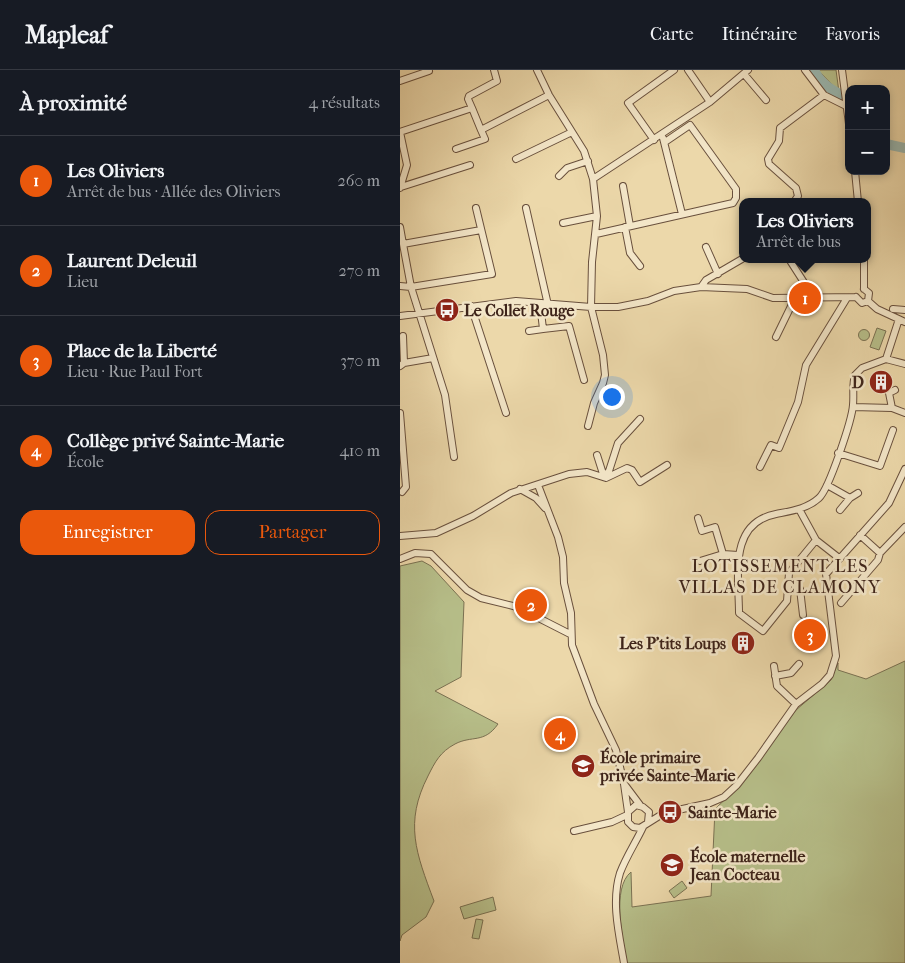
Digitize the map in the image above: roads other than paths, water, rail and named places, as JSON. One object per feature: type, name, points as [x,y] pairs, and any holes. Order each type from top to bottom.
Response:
[{"type":"street","points":[[456,149],[485,139],[468,99],[469,96],[497,81],[494,70]]},
{"type":"street","points":[[537,70],[549,95],[588,162],[593,179],[597,216],[591,307],[605,375],[604,383],[594,402],[588,426]]},
{"type":"street","points":[[654,140],[628,103],[674,70]]},
{"type":"street","points":[[688,70],[710,102]]},
{"type":"street","points":[[805,70],[824,95],[845,104]]},
{"type":"street","points":[[842,70],[845,95]]},
{"type":"street","points":[[400,81],[429,71]]},
{"type":"street","points":[[593,179],[710,102],[746,72],[766,100]]},
{"type":"street","points":[[481,130],[549,95]]},
{"type":"street","points":[[797,198],[796,188],[769,164],[768,159],[779,141],[780,128],[824,95]]},
{"type":"street","points":[[400,188],[407,165],[400,132],[472,108]]},
{"type":"street","points":[[596,234],[733,203],[736,198],[736,189],[690,125],[665,142]]},
{"type":"street","points":[[516,159],[572,132]]},
{"type":"street","points":[[661,135],[665,142],[682,214]]},
{"type":"street","points":[[559,176],[567,168],[588,162]]},
{"type":"street","points":[[400,188],[470,165]]},
{"type":"street","points":[[855,175],[858,198]]},
{"type":"street","points":[[623,186],[630,253],[640,266]]},
{"type":"street","points":[[400,286],[411,287],[492,274],[476,208]]},
{"type":"street","points":[[524,208],[544,304],[544,329]]},
{"type":"street","points":[[563,222],[597,216]]},
{"type":"street","points":[[400,227],[411,287],[445,395],[454,458]]},
{"type":"street","points":[[403,244],[481,230]]},
{"type":"street","points":[[706,247],[718,274],[717,287]]},
{"type":"street","points":[[701,286],[706,280],[739,261]]},
{"type":"street","points":[[792,263],[814,298]]},
{"type":"street","points":[[864,263],[864,289]]},
{"type":"street","points":[[400,316],[420,315],[516,300],[544,304],[618,307],[648,301],[674,291],[701,286],[747,289],[773,298],[856,297]]},
{"type":"street","points":[[856,297],[858,291],[864,289]]},
{"type":"street","points":[[864,289],[869,293],[868,301]]},
{"type":"street","points":[[856,297],[862,303],[868,301],[892,310],[903,321],[886,359]]},
{"type":"street","points":[[776,338],[795,298]]},
{"type":"street","points":[[760,467],[770,445],[779,448],[798,402],[806,366],[847,298]]},
{"type":"street","points":[[471,306],[506,413]]},
{"type":"street","points":[[892,310],[905,308]]},
{"type":"street","points":[[529,331],[569,326],[584,380]]},
{"type":"street","points":[[403,336],[402,364],[433,358]]},
{"type":"street","points":[[816,540],[789,573],[787,601],[763,631],[739,613],[738,555],[741,539],[754,522],[769,515],[799,509],[820,498],[827,485],[853,407],[854,375],[862,368],[886,359],[905,364]]},
{"type":"street","points":[[892,408],[889,393],[895,390]]},
{"type":"street","points":[[853,407],[892,408],[905,413]]},
{"type":"street","points":[[400,413],[406,487],[402,492]]},
{"type":"street","points":[[604,477],[609,471],[618,443],[640,419]]},
{"type":"street","points":[[838,454],[880,466],[893,430]]},
{"type":"street","points":[[597,455],[604,477]]},
{"type":"street","points":[[400,536],[436,534],[520,489],[579,472],[609,478],[627,468],[632,470],[640,482],[667,465]]},
{"type":"street","points":[[628,819],[637,828],[664,814],[710,803],[724,797],[737,785],[796,704],[822,684],[830,675],[836,656],[826,574],[889,503],[905,469]]},
{"type":"street","points":[[538,485],[558,537],[563,557],[564,583],[571,613],[570,634],[574,654],[594,704],[616,750],[624,784],[628,819],[634,840],[632,851]]},
{"type":"street","points":[[827,485],[850,498]]},
{"type":"street","points":[[520,489],[536,498],[548,512]]},
{"type":"street","points":[[840,510],[850,498],[858,493]]},
{"type":"street","points":[[799,509],[816,540],[839,558]]},
{"type":"street","points":[[698,518],[702,531],[715,527],[723,554]]},
{"type":"street","points":[[841,603],[878,560],[880,553],[905,527]]},
{"type":"street","points":[[860,535],[880,553]]},
{"type":"street","points":[[400,559],[415,553],[431,554],[467,590],[481,598],[517,607],[570,634]]},
{"type":"street","points":[[700,561],[723,554],[738,555]]},
{"type":"street","points":[[789,581],[800,589],[802,615]]},
{"type":"street","points":[[775,676],[791,673],[800,664]]},
{"type":"street","points":[[774,666],[777,686],[796,704]]},
{"type":"street","points":[[624,784],[640,806],[648,812],[664,814]]},
{"type":"street","points":[[628,819],[633,807],[640,806]]},
{"type":"street","points":[[624,963],[617,919],[617,892],[621,873],[646,825],[648,812]]},
{"type":"street","points":[[574,831],[628,819]]},
{"type":"waterway","points":[[814,70],[820,80],[828,87],[845,96]]},
{"type":"waterway","points":[[890,145],[905,148]]},
{"type":"place","name":"Les Oliviers","points":[[805,298]]},
{"type":"place","name":"Le Collet Rouge","points":[[447,310]]},
{"type":"place","name":"D","points":[[881,382]]},
{"type":"place","name":"Laurent Deleuil","points":[[531,605]]},
{"type":"place","name":"Place de la Liberté","points":[[810,635]]},
{"type":"place","name":"Les P'tits Loups","points":[[743,643]]},
{"type":"place","name":"Collège privé Sainte-Marie","points":[[560,734]]},
{"type":"place","name":"École primaire privée Sainte-Marie","points":[[583,766]]},
{"type":"place","name":"Sainte-Marie","points":[[670,812]]},
{"type":"place","name":"École maternelle Jean Cocteau","points":[[672,865]]},
{"type":"district","name":"LOTISSEMENT LES VILLAS DE CLAMONY","points":[[780,576]]}]
